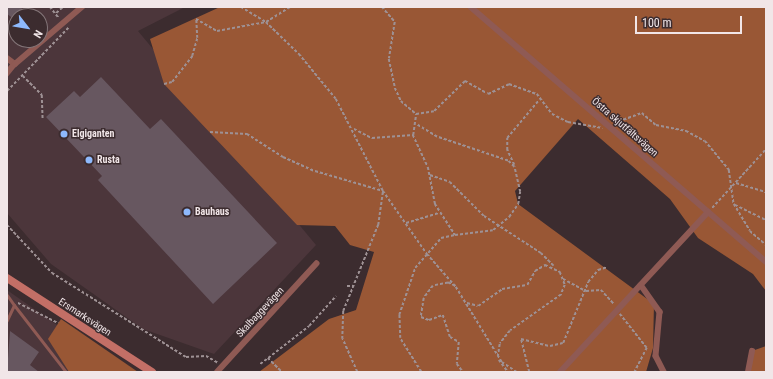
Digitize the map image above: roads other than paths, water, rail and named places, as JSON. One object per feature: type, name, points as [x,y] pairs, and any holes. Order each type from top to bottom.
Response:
[{"type":"main road","name":"Ersmarksvägen","points":[[7,278],[152,372]]},
{"type":"street","points":[[7,74],[15,64],[82,7]]},
{"type":"street","name":"Östra skjutfältsvägen","points":[[471,7],[766,262]]},
{"type":"street","points":[[7,58],[15,64]]},
{"type":"street","points":[[560,372],[708,212]]},
{"type":"street","name":"Skalbaggevägen","points":[[216,372],[316,264]]},
{"type":"street","points":[[641,285],[660,312],[656,356],[664,372]]},
{"type":"street","points":[[748,372],[752,351]]},
{"type":"lane","points":[[7,295],[66,372]]},
{"type":"lane","points":[[7,320],[14,305]]},
{"type":"place","name":"Elgiganten","points":[[64,134]]},
{"type":"place","name":"Rusta","points":[[89,160]]},
{"type":"place","name":"Bauhaus","points":[[187,212]]}]
